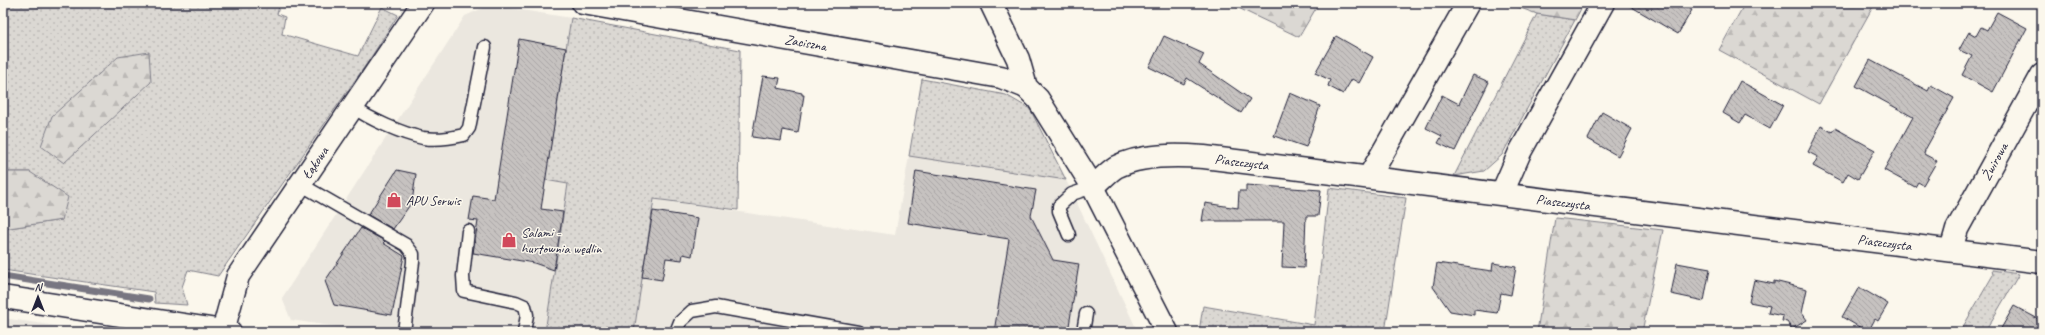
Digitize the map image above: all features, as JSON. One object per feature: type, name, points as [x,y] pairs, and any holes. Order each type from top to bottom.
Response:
[{"type":"street","name":"Łąkowa","points":[[226,331],[238,276],[423,3]]},
{"type":"street","name":"Zaciszna","points":[[583,3],[1001,77],[1026,87]]},
{"type":"street","points":[[991,3],[1018,59],[1026,87],[1038,99],[1093,187],[1167,332]]},
{"type":"street","points":[[1369,177],[1468,3]]},
{"type":"street","points":[[1502,193],[1520,152],[1603,3]]},
{"type":"street","name":"Żwirowa","points":[[1951,250],[1956,229],[2042,75]]},
{"type":"street","name":"Piaszczysta","points":[[1093,187],[1116,167],[1131,162],[1174,155],[1502,193],[2042,262]]},
{"type":"street","points":[[3,297],[172,328],[226,331]]},
{"type":"lane","points":[[353,107],[378,121],[423,138],[451,138],[464,136],[469,128],[485,47]]},
{"type":"lane","points":[[300,184],[406,245],[413,254],[404,332]]},
{"type":"lane","points":[[1068,235],[1059,211],[1059,206],[1072,194],[1093,187]]},
{"type":"lane","points":[[468,231],[463,276],[464,292],[516,302],[525,306],[527,315],[524,332]]},
{"type":"lane","points":[[676,332],[680,322],[692,311],[716,308],[858,332]]},
{"type":"lane","points":[[1083,332],[1086,314]]},
{"type":"shaded area","points":[[490,5],[571,18],[545,180],[568,184],[545,332],[370,332],[291,320],[282,298],[465,16]]},
{"type":"shaded area","points":[[909,156],[1066,180],[1138,332],[634,332],[654,199],[895,235]]},
{"type":"shaded area","points":[[3,318],[97,332],[3,332]]},
{"type":"green space","points":[[3,3],[280,3],[277,14],[285,17],[282,34],[358,56],[382,7],[398,15],[370,59],[218,276],[188,270],[182,287],[187,305],[155,303],[154,292],[3,270],[3,229],[62,220],[30,172],[3,172]]},
{"type":"green space","points":[[1228,3],[1319,3],[1299,37]]},
{"type":"green space","points":[[1507,3],[1584,3],[1575,20],[1537,14]]},
{"type":"green space","points":[[1745,3],[1875,3],[1819,104],[1719,50]]},
{"type":"green space","points":[[1537,14],[1575,20],[1502,155],[1484,171],[1454,176]]},
{"type":"green space","points":[[571,18],[740,50],[738,210],[654,199],[634,332],[545,332],[568,184],[545,180]]},
{"type":"green space","points":[[149,52],[151,82],[64,163],[41,146],[52,116],[118,57]]},
{"type":"green space","points":[[922,79],[1006,95],[1030,109],[1066,180],[909,156]]},
{"type":"green space","points":[[3,172],[30,172],[68,197],[62,220],[3,229]]},
{"type":"green space","points":[[1329,188],[1406,198],[1385,332],[1199,332],[1203,306],[1314,325]]},
{"type":"green space","points":[[1555,218],[1663,230],[1642,332],[1537,332]]},
{"type":"green space","points":[[1992,270],[2019,274],[1985,332],[1960,332],[1993,275]]},
{"type":"building","points":[[1625,3],[1679,3],[1692,10],[1678,34]]},
{"type":"building","points":[[1997,12],[2027,28],[1993,92],[1962,75],[1972,56],[1959,50],[1969,32],[1976,36],[1981,27],[1987,30]]},
{"type":"building","points":[[1164,36],[1204,54],[1199,64],[1250,99],[1241,113],[1187,78],[1184,84],[1149,67]]},
{"type":"building","points":[[1336,36],[1373,57],[1359,83],[1352,79],[1343,94],[1328,86],[1330,80],[1315,73]]},
{"type":"building","points":[[519,39],[566,48],[541,209],[563,212],[554,270],[534,263],[473,253],[478,221],[469,220],[473,196],[494,199]]},
{"type":"building","points":[[1870,60],[1928,91],[1931,85],[1954,98],[1925,150],[1924,154],[1937,161],[1923,185],[1918,182],[1915,187],[1884,170],[1913,117],[1856,86]]},
{"type":"building","points":[[1473,75],[1489,82],[1455,151],[1438,143],[1442,136],[1426,128],[1442,95],[1459,104]]},
{"type":"building","points":[[763,76],[780,78],[778,88],[802,93],[802,95],[804,95],[798,133],[783,130],[781,141],[752,137]]},
{"type":"building","points":[[1740,81],[1783,105],[1770,129],[1745,115],[1740,123],[1723,113]]},
{"type":"building","points":[[1290,93],[1320,106],[1306,147],[1274,136]]},
{"type":"building","points":[[1602,112],[1632,129],[1618,156],[1588,139]]},
{"type":"building","points":[[1821,126],[1832,132],[1835,128],[1875,150],[1858,179],[1848,173],[1843,182],[1813,166],[1818,157],[1808,152]]},
{"type":"building","points":[[397,170],[416,174],[412,202],[393,229],[368,215]]},
{"type":"building","points":[[916,171],[1036,190],[1031,216],[1053,260],[1079,264],[1068,332],[994,332],[1009,239],[908,223]]},
{"type":"building","points":[[1246,185],[1321,190],[1318,216],[1306,216],[1304,268],[1282,267],[1284,221],[1202,221],[1205,203],[1238,208],[1239,191],[1246,191]]},
{"type":"building","points":[[653,211],[698,218],[692,256],[683,254],[682,260],[666,258],[662,280],[642,277]]},
{"type":"building","points":[[361,228],[385,241],[383,243],[404,256],[392,315],[334,305],[325,281]]},
{"type":"building","points":[[1437,263],[1492,271],[1493,263],[1516,267],[1511,295],[1501,293],[1497,313],[1474,310],[1474,315],[1450,311],[1433,287]]},
{"type":"building","points":[[1677,263],[1710,269],[1704,301],[1671,294]]},
{"type":"building","points":[[1754,280],[1774,284],[1774,281],[1807,289],[1802,313],[1807,320],[1792,329],[1787,322],[1782,321],[1783,316],[1768,313],[1770,306],[1749,302]]},
{"type":"building","points":[[1859,287],[1888,304],[1878,321],[1875,319],[1868,332],[1842,317]]},
{"type":"building","points":[[2014,306],[2042,321],[2042,332],[1999,332]]},
{"type":"waterway","points":[[3,276],[149,299]]},
{"type":"place","name":"APU Serwis","points":[[394,200]]},
{"type":"place","name":"Salami - hurtownia wędlin","points":[[509,240]]}]
